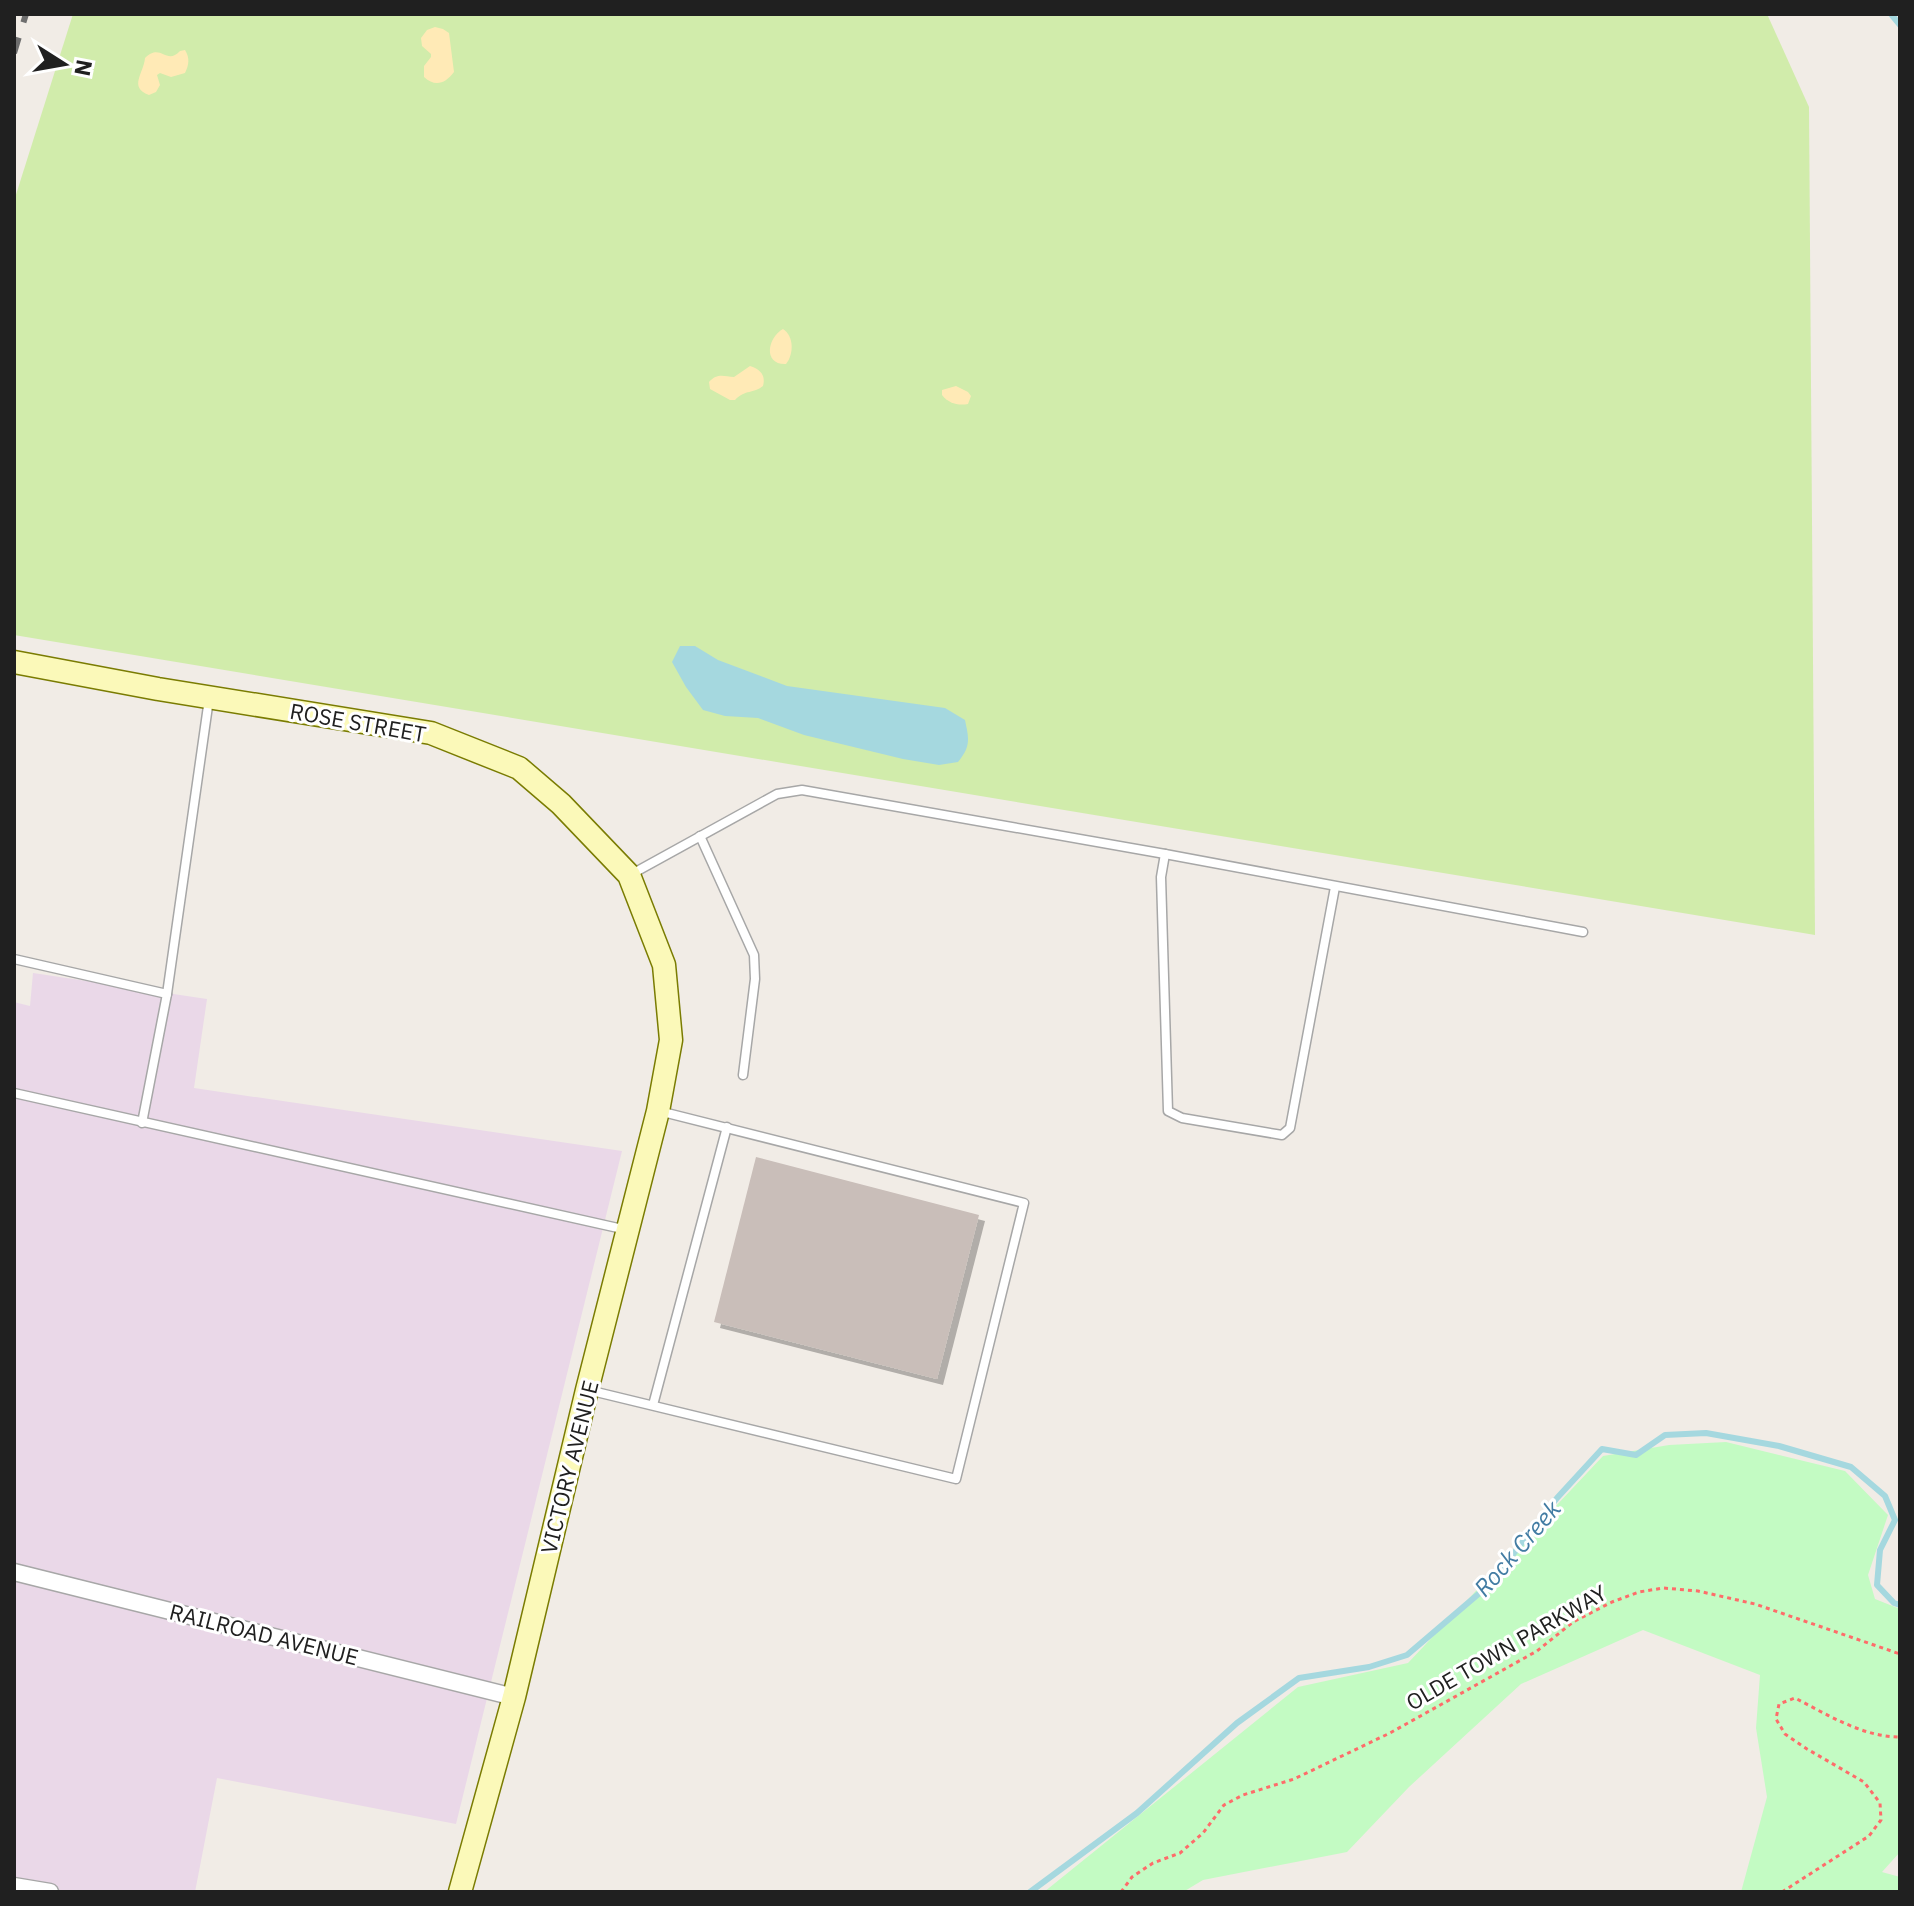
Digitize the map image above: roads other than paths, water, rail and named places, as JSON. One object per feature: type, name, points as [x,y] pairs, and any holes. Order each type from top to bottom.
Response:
[{"type":"street","name":"ROSE STREET","points":[[14,662],[431,733],[519,768],[561,804],[629,875],[664,965],[671,1040]]},
{"type":"street","name":"VICTORY AVENUE","points":[[460,1892],[514,1697],[658,1111],[671,1040]]},
{"type":"street","name":"RAILROAD AVENUE","points":[[14,1572],[514,1697]]},
{"type":"street","points":[[14,1886],[50,1892]]},
{"type":"lane","points":[[142,1123],[167,994],[210,697]]},
{"type":"lane","points":[[629,875],[777,794],[802,790],[1583,932]]},
{"type":"lane","points":[[700,836],[754,955],[755,979],[743,1075]]},
{"type":"lane","points":[[1165,854],[1161,877],[1168,1111],[1182,1118],[1282,1135],[1290,1128],[1335,887]]},
{"type":"lane","points":[[14,959],[167,994]]},
{"type":"lane","points":[[14,1093],[628,1231]]},
{"type":"lane","points":[[587,1390],[956,1479],[1024,1203],[658,1111]]},
{"type":"lane","points":[[653,1405],[727,1127]]},
{"type":"water","points":[[680,646],[695,646],[718,660],[787,686],[945,708],[965,720],[967,747],[958,762],[939,765],[804,735],[758,718],[725,716],[703,710],[672,662]]},
{"type":"waterway","name":"Rock Creek","points":[[1891,14],[1900,25]]},
{"type":"waterway","name":"Rock Creek","points":[[1030,1892],[1137,1813],[1237,1723],[1299,1678],[1369,1667],[1407,1655],[1489,1585],[1557,1498],[1602,1449],[1636,1455],[1665,1435],[1706,1433],[1779,1446],[1851,1467],[1885,1496],[1895,1520],[1880,1550],[1877,1585],[1894,1603],[1900,1605]]},
{"type":"railway","points":[[14,53],[26,14]]}]
